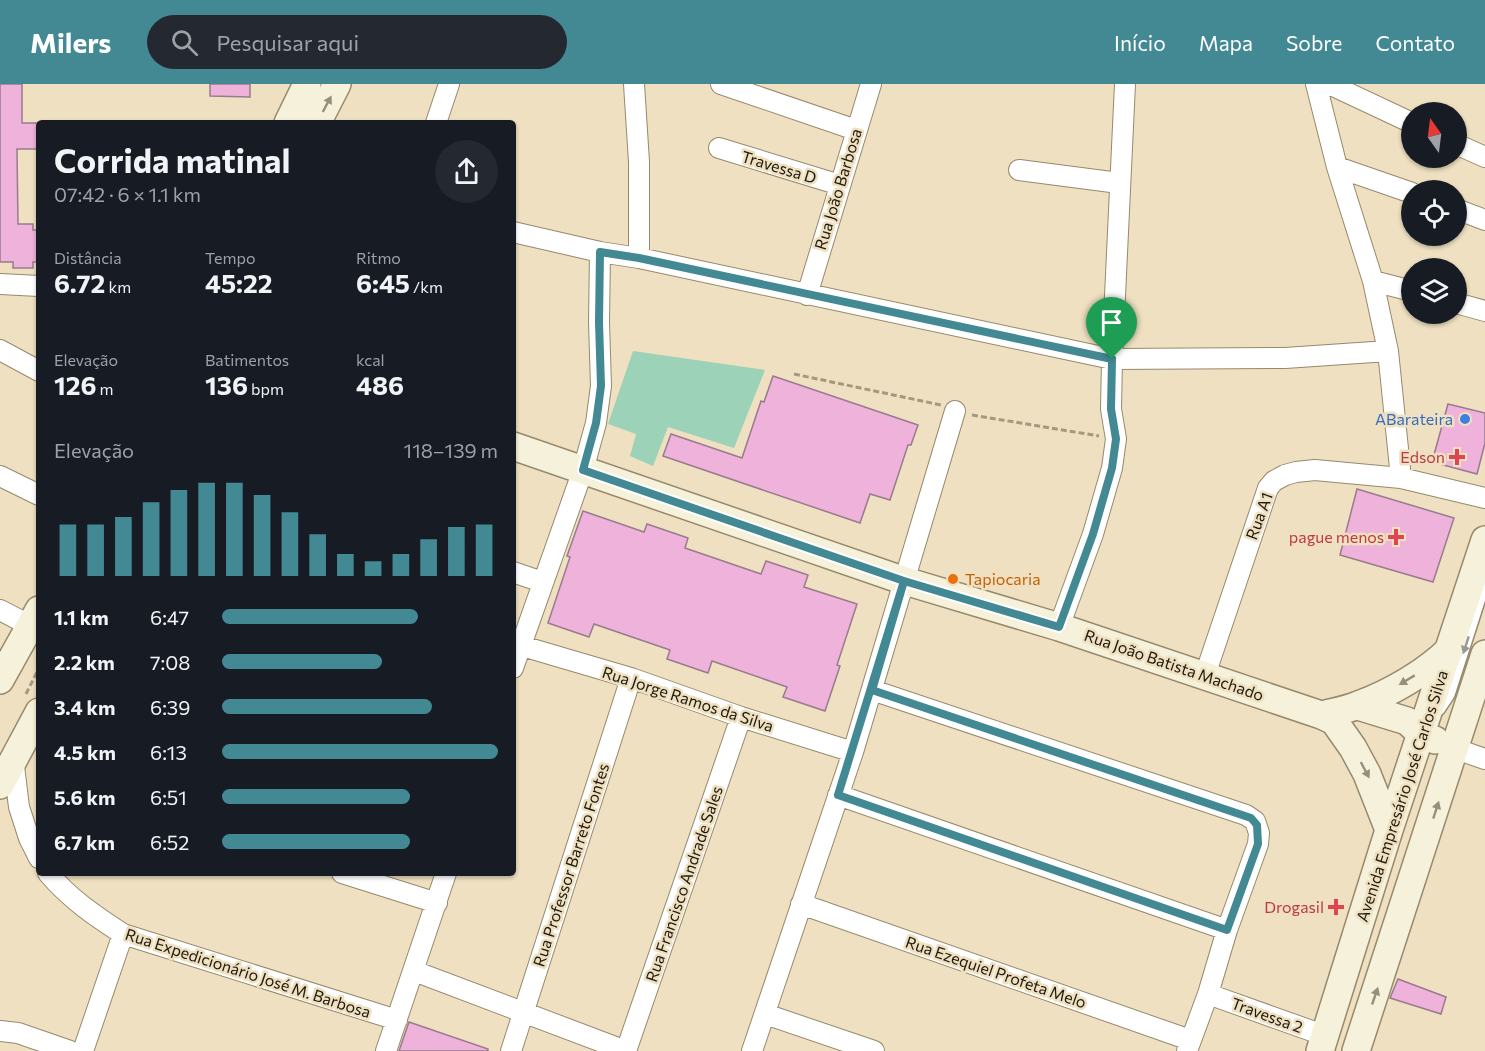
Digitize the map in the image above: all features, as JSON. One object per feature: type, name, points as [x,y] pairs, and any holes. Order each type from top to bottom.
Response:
[{"type":"main road","points":[[289,120],[307,84]]},
{"type":"main road","points":[[319,120],[338,84]]},
{"type":"main road","name":"Rua João Batista Machado","points":[[516,447],[904,581],[1059,627],[1328,718]]},
{"type":"main road","name":"Avenida Empresário José Carlos Silva","points":[[1323,1043],[1389,830],[1484,544]]},
{"type":"main road","points":[[0,680],[35,618]]},
{"type":"main road","points":[[1389,830],[1368,774],[1328,718],[1395,687],[1437,661],[1451,648]]},
{"type":"main road","points":[[1356,1051],[1485,654]]},
{"type":"main road","points":[[1358,706],[1407,721],[1422,735],[1456,748]]},
{"type":"main road","points":[[0,785],[36,717]]},
{"type":"street","points":[[437,120],[449,84]]},
{"type":"street","points":[[634,84],[639,162],[639,258]]},
{"type":"street","points":[[721,84],[856,130]]},
{"type":"street","name":"Rua João Barbosa","points":[[807,295],[871,84]]},
{"type":"street","points":[[1059,627],[1093,534],[1112,468],[1116,439],[1111,409],[1112,359],[1125,84]]},
{"type":"street","points":[[1316,84],[1337,166],[1373,281],[1388,351],[1401,478],[1485,498]]},
{"type":"street","points":[[1329,84],[1401,118]]},
{"type":"street","name":"Travessa D","points":[[719,148],[840,185]]},
{"type":"street","points":[[1467,149],[1485,157]]},
{"type":"street","points":[[1337,166],[1401,189]]},
{"type":"street","points":[[1019,170],[1119,183]]},
{"type":"street","points":[[1467,213],[1485,220]]},
{"type":"street","points":[[516,233],[1112,359],[1285,358],[1388,351]]},
{"type":"street","points":[[516,661],[583,470],[596,423],[601,386],[600,252]]},
{"type":"street","points":[[1373,281],[1401,288]]},
{"type":"street","points":[[0,284],[36,286]]},
{"type":"street","points":[[1467,306],[1485,311]]},
{"type":"street","points":[[0,350],[36,369]]},
{"type":"street","points":[[752,1051],[853,752],[955,411]]},
{"type":"street","name":"Rua A1","points":[[1205,675],[1268,488],[1274,481],[1296,472],[1315,470],[1401,478]]},
{"type":"street","points":[[0,476],[36,494]]},
{"type":"street","points":[[516,573],[543,582]]},
{"type":"street","points":[[0,610],[35,618]]},
{"type":"street","name":"Rua Jorge Ramos da Silva","points":[[522,646],[631,678],[741,717],[853,752]]},
{"type":"street","name":"Rua Professor Barreto Fontes","points":[[511,1051],[631,678]]},
{"type":"street","points":[[872,690],[1251,818],[1257,825],[1258,844],[1189,1046]]},
{"type":"street","name":"Rua Francisco Andrade Sales","points":[[626,1051],[741,717]]},
{"type":"street","points":[[1456,748],[1485,759]]},
{"type":"street","points":[[13,759],[19,807],[36,852]]},
{"type":"street","points":[[838,795],[1227,930]]},
{"type":"street","name":"Rua Expedicionário José M. Barbosa","points":[[50,876],[61,889],[86,910],[123,934],[397,1020]]},
{"type":"street","points":[[352,876],[437,903]]},
{"type":"street","points":[[386,1051],[445,876]]},
{"type":"street","name":"Rua Ezequiel Profeta Melo","points":[[801,904],[1189,1046]]},
{"type":"street","points":[[83,1051],[123,934]]},
{"type":"street","points":[[414,971],[626,1051]]},
{"type":"street","name":"Travessa 2","points":[[1208,993],[1323,1043]]},
{"type":"street","points":[[765,1014],[874,1051]]},
{"type":"street","points":[[0,1031],[18,1033],[70,1051]]},
{"type":"lane","points":[[1422,735],[1450,695],[1483,592],[1484,544]]},
{"type":"green space","points":[[633,351],[765,370],[734,448],[668,427],[653,466],[630,456],[636,434],[608,424]]},
{"type":"building","points":[[0,84],[22,84],[22,123],[36,123],[36,149],[17,149],[18,224],[33,224],[33,230],[36,230],[36,262],[33,262],[33,268],[13,268],[13,262],[0,262]]},
{"type":"building","points":[[210,84],[250,84],[250,97],[210,96]]},
{"type":"building","points":[[773,376],[918,425],[911,445],[908,445],[890,500],[870,494],[860,523],[663,456],[671,434],[742,458],[761,401],[764,402]]},
{"type":"building","points":[[1448,404],[1485,413],[1485,443],[1477,474],[1432,462]]},
{"type":"building","name":"pague menos","points":[[1357,489],[1454,518],[1433,582],[1340,555]]},
{"type":"building","points":[[583,511],[644,532],[647,524],[688,538],[685,548],[761,574],[766,561],[808,575],[804,587],[857,604],[825,711],[783,697],[787,687],[712,661],[708,673],[667,659],[670,650],[594,624],[589,637],[548,623],[570,557],[567,556]]},
{"type":"building","points":[[1398,979],[1446,997],[1441,1014],[1390,998]]},
{"type":"building","points":[[409,1022],[488,1049],[488,1051],[399,1051]]},
{"type":"place","name":"ABarateira","points":[[1465,419]]},
{"type":"place","name":"Edson","points":[[1457,457]]},
{"type":"place","name":"pague menos","points":[[1396,537]]},
{"type":"place","name":"Tapiocaria","points":[[953,579]]},
{"type":"place","name":"Drogasil","points":[[1336,907]]},
{"type":"route","points":[[1112,359],[639,258],[600,252],[600,400],[583,470],[904,581],[872,690],[1251,818],[1257,825],[1258,844],[1227,930],[838,795],[904,581],[1059,627],[1093,534],[1112,468],[1116,439],[1111,409],[1112,359]]}]
